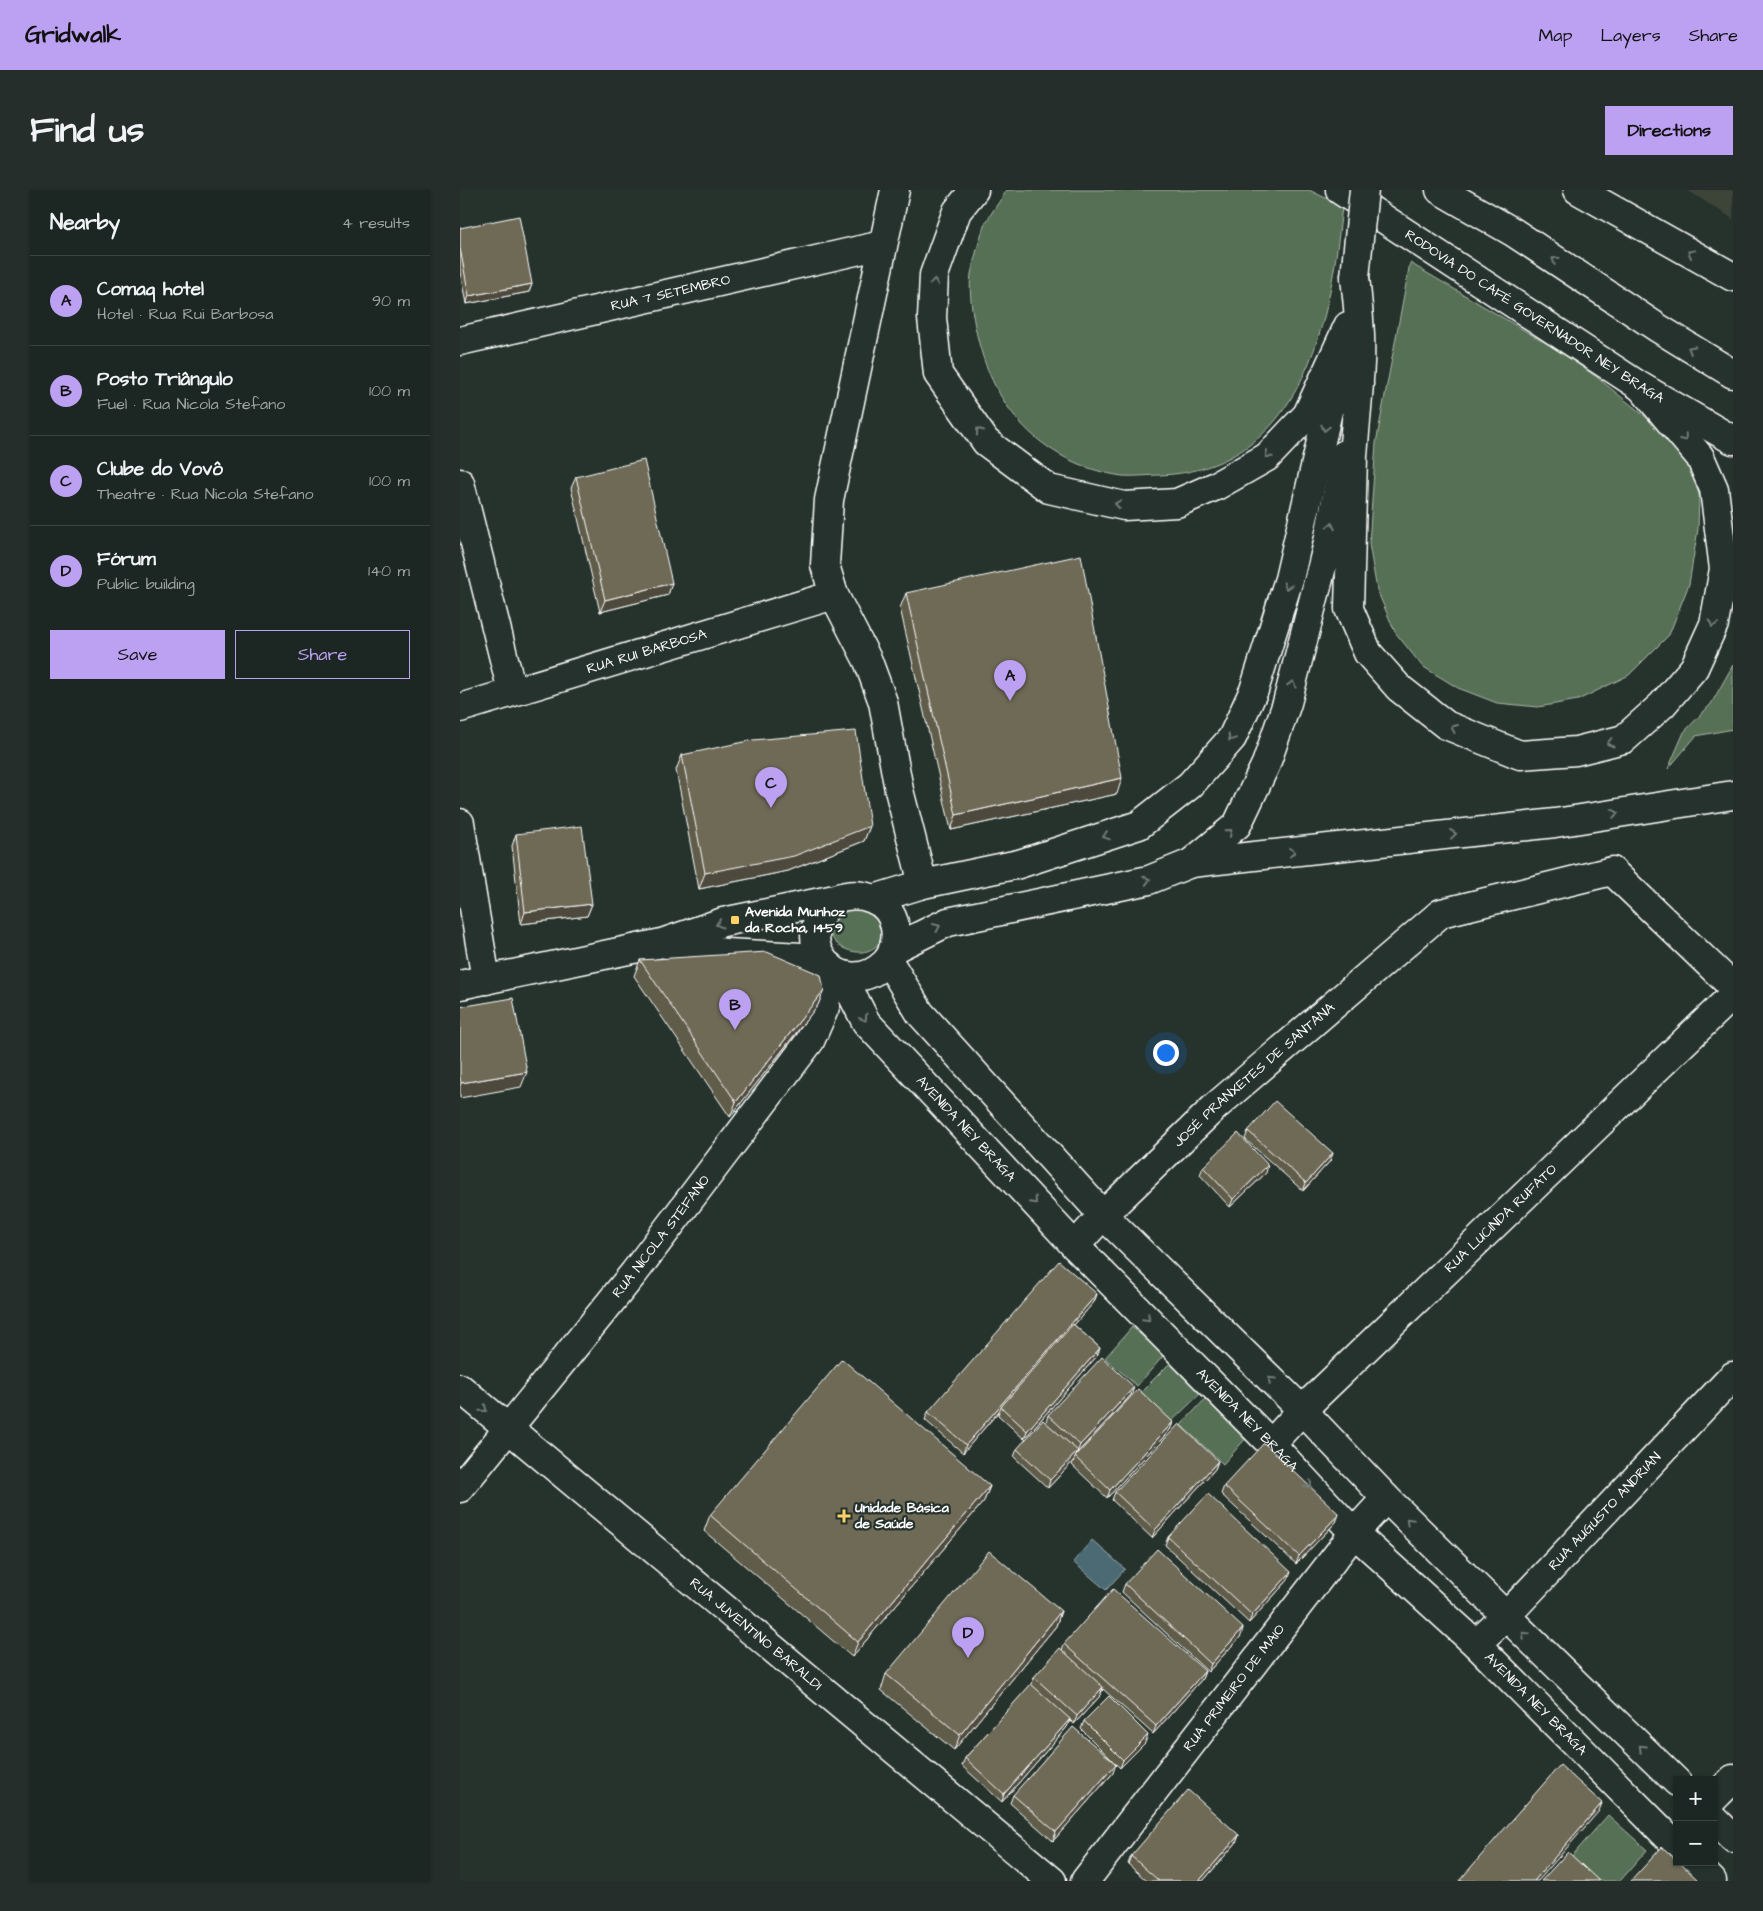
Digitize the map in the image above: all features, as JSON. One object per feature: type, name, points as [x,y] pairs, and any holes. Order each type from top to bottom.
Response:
[{"type":"main road","points":[[895,190],[829,500],[825,565],[834,595],[868,661],[882,702],[899,790],[923,884]]},
{"type":"main road","points":[[974,190],[957,211],[934,275],[932,318],[938,374],[986,442],[1049,489],[1124,506],[1177,503],[1216,486],[1267,457],[1307,415],[1348,326]]},
{"type":"main road","name":"RODOVIA DO CAFÉ GOVERNADOR NEY BRAGA","points":[[1340,190],[1641,387],[1733,440]]},
{"type":"main road","points":[[874,899],[923,884],[1019,864],[1139,825],[1190,786],[1232,738],[1254,690],[1289,579],[1348,326],[1364,190]]},
{"type":"main road","points":[[1440,190],[1513,232],[1658,328],[1733,374]]},
{"type":"main road","points":[[1578,190],[1733,277]]},
{"type":"main road","name":"RUA 7 SETEMBRO","points":[[460,341],[882,245]]},
{"type":"main road","points":[[1355,277],[1362,342],[1353,456],[1349,609],[1368,653],[1399,688],[1446,725],[1520,755],[1576,751],[1624,739],[1662,705],[1694,668],[1714,624],[1724,569],[1714,489],[1700,457],[1641,387]]},
{"type":"main road","points":[[1191,863],[1237,825],[1266,764],[1287,703],[1327,547],[1359,384]]},
{"type":"main road","points":[[460,482],[512,692]]},
{"type":"main road","name":"RUA RUI BARBOSA","points":[[460,708],[834,595]]},
{"type":"main road","points":[[662,943],[831,966],[855,977],[868,974],[891,954],[948,922],[1149,880],[1191,863],[1555,823],[1733,794]]},
{"type":"main road","points":[[460,823],[473,982],[662,943],[723,922],[847,895],[860,895],[874,899],[883,905],[895,925],[891,954],[920,1013],[1103,1215],[1302,1410],[1386,1498],[1673,1778]]},
{"type":"main road","name":"JOSÉ PRANXETES DE SANTANA","points":[[1075,1246],[1103,1215],[1216,1106],[1441,913],[1612,872],[1733,987]]},
{"type":"main road","points":[[831,966],[815,945],[814,931],[818,918],[825,907],[835,899]]},
{"type":"main road","name":"AVENIDA NEY BRAGA","points":[[831,966],[866,1022],[1075,1246],[1271,1444],[1354,1533],[1476,1644],[1673,1841]]},
{"type":"main road","name":"RUA NICOLA STEFANO","points":[[460,1488],[509,1430],[634,1273],[810,1042],[825,1007],[831,966]]},
{"type":"main road","name":"RUA LUCINDA RUFATO","points":[[1271,1444],[1302,1410],[1733,995]]},
{"type":"main road","name":"RUA AUGUSTO ANDRIAN","points":[[1476,1644],[1506,1616],[1733,1376]]},
{"type":"main road","name":"RUA JUVENTINO BARALDI","points":[[460,1388],[1052,1881]]},
{"type":"main road","name":"RUA PRIMEIRO DE MAIO","points":[[1085,1881],[1354,1533],[1386,1498]]},
{"type":"main road","points":[[1718,1794],[1733,1779]]},
{"type":"main road","points":[[1716,1821],[1733,1838]]},
{"type":"main road","name":"AVENIDA NEY BRAGA","points":[[1697,1866],[1712,1881]]},
{"type":"shaded area","points":[[1687,190],[1733,190],[1733,219]]},
{"type":"green space","points":[[1007,190],[1309,190],[1342,206],[1336,259],[1318,340],[1296,389],[1282,412],[1258,438],[1229,458],[1213,465],[1179,473],[1122,476],[1095,470],[1071,461],[1049,448],[1030,432],[1013,413],[999,392],[987,369],[973,318],[970,282],[977,250],[984,226]]},
{"type":"green space","points":[[1410,263],[1556,349],[1598,378],[1668,435],[1689,462],[1699,495],[1698,529],[1689,584],[1669,635],[1629,675],[1578,700],[1538,707],[1497,703],[1458,688],[1422,666],[1395,632],[1377,590],[1369,544],[1376,443]]},
{"type":"green space","points":[[1733,665],[1733,729],[1696,736],[1668,769],[1684,732],[1711,704]]},
{"type":"green space","points":[[836,907],[881,910],[883,931],[878,944],[871,950],[862,952],[842,948],[830,933],[830,922]]},
{"type":"green space","points":[[1132,1327],[1164,1355],[1137,1386],[1105,1358]]},
{"type":"green space","points":[[1171,1362],[1202,1392],[1171,1422],[1141,1392]]},
{"type":"green space","points":[[1207,1397],[1248,1436],[1223,1464],[1181,1425]]},
{"type":"green space","points":[[1608,1815],[1647,1850],[1620,1881],[1598,1881],[1571,1857]]},
{"type":"water","points":[[1092,1540],[1125,1569],[1106,1590],[1073,1562]]},
{"type":"building","points":[[519,216],[532,284],[469,296],[460,248],[460,228]]},
{"type":"building","points":[[644,460],[672,583],[605,600],[576,477]]},
{"type":"building","points":[[1081,555],[1122,778],[956,815],[906,593]]},
{"type":"building","points":[[856,731],[870,826],[794,856],[705,873],[682,755],[753,740]]},
{"type":"building","points":[[582,826],[592,904],[525,912],[516,834]]},
{"type":"building","points":[[767,952],[821,975],[824,990],[736,1102],[640,960]]},
{"type":"building","points":[[513,998],[527,1072],[461,1083],[460,1007]]},
{"type":"building","points":[[1275,1101],[1333,1153],[1306,1183],[1248,1131]]},
{"type":"building","points":[[1238,1133],[1268,1165],[1233,1199],[1203,1167]]},
{"type":"building","points":[[1059,1261],[1097,1294],[966,1445],[928,1412]]},
{"type":"building","points":[[1073,1324],[1100,1348],[1027,1431],[1001,1407]]},
{"type":"building","points":[[1102,1357],[1134,1387],[1080,1445],[1048,1415]]},
{"type":"building","name":"Unidade Básica de Saúde","points":[[842,1359],[990,1486],[858,1642],[710,1515]]},
{"type":"building","points":[[1138,1389],[1173,1422],[1110,1490],[1075,1457]]},
{"type":"building","points":[[1043,1420],[1078,1451],[1050,1480],[1017,1449]]},
{"type":"building","points":[[1179,1424],[1218,1461],[1155,1530],[1115,1492]]},
{"type":"building","points":[[1264,1443],[1339,1514],[1299,1556],[1224,1486]]},
{"type":"building","points":[[1208,1494],[1291,1572],[1252,1615],[1168,1537]]},
{"type":"building","points":[[1157,1549],[1243,1628],[1211,1664],[1125,1584]]},
{"type":"building","points":[[989,1551],[1061,1611],[960,1735],[886,1674]]},
{"type":"building","points":[[1113,1589],[1205,1671],[1156,1726],[1064,1644]]},
{"type":"building","points":[[1060,1648],[1103,1687],[1077,1716],[1034,1677]]},
{"type":"building","points":[[1031,1684],[1070,1719],[1004,1794],[965,1758]]},
{"type":"building","points":[[1109,1696],[1148,1735],[1123,1760],[1084,1721]]},
{"type":"building","points":[[1073,1727],[1116,1764],[1056,1832],[1013,1795]]},
{"type":"building","points":[[1560,1765],[1602,1803],[1534,1881],[1459,1881]]},
{"type":"building","points":[[1188,1790],[1239,1835],[1199,1881],[1159,1881],[1131,1856]]},
{"type":"building","points":[[1662,1847],[1673,1857],[1673,1866],[1683,1866],[1699,1881],[1631,1881]]},
{"type":"building","points":[[1568,1852],[1599,1881],[1541,1881]]},
{"type":"place","name":"Comaq hotel","points":[[1010,701]]},
{"type":"place","name":"Clube do Vovô","points":[[771,808]]},
{"type":"place","name":"Avenida Munhoz da Rocha, 1459","points":[[735,920]]},
{"type":"place","name":"Posto Triângulo","points":[[735,1030]]},
{"type":"place","name":"Unidade Básica de Saúde","points":[[844,1516]]},
{"type":"place","name":"Fórum","points":[[968,1658]]}]
